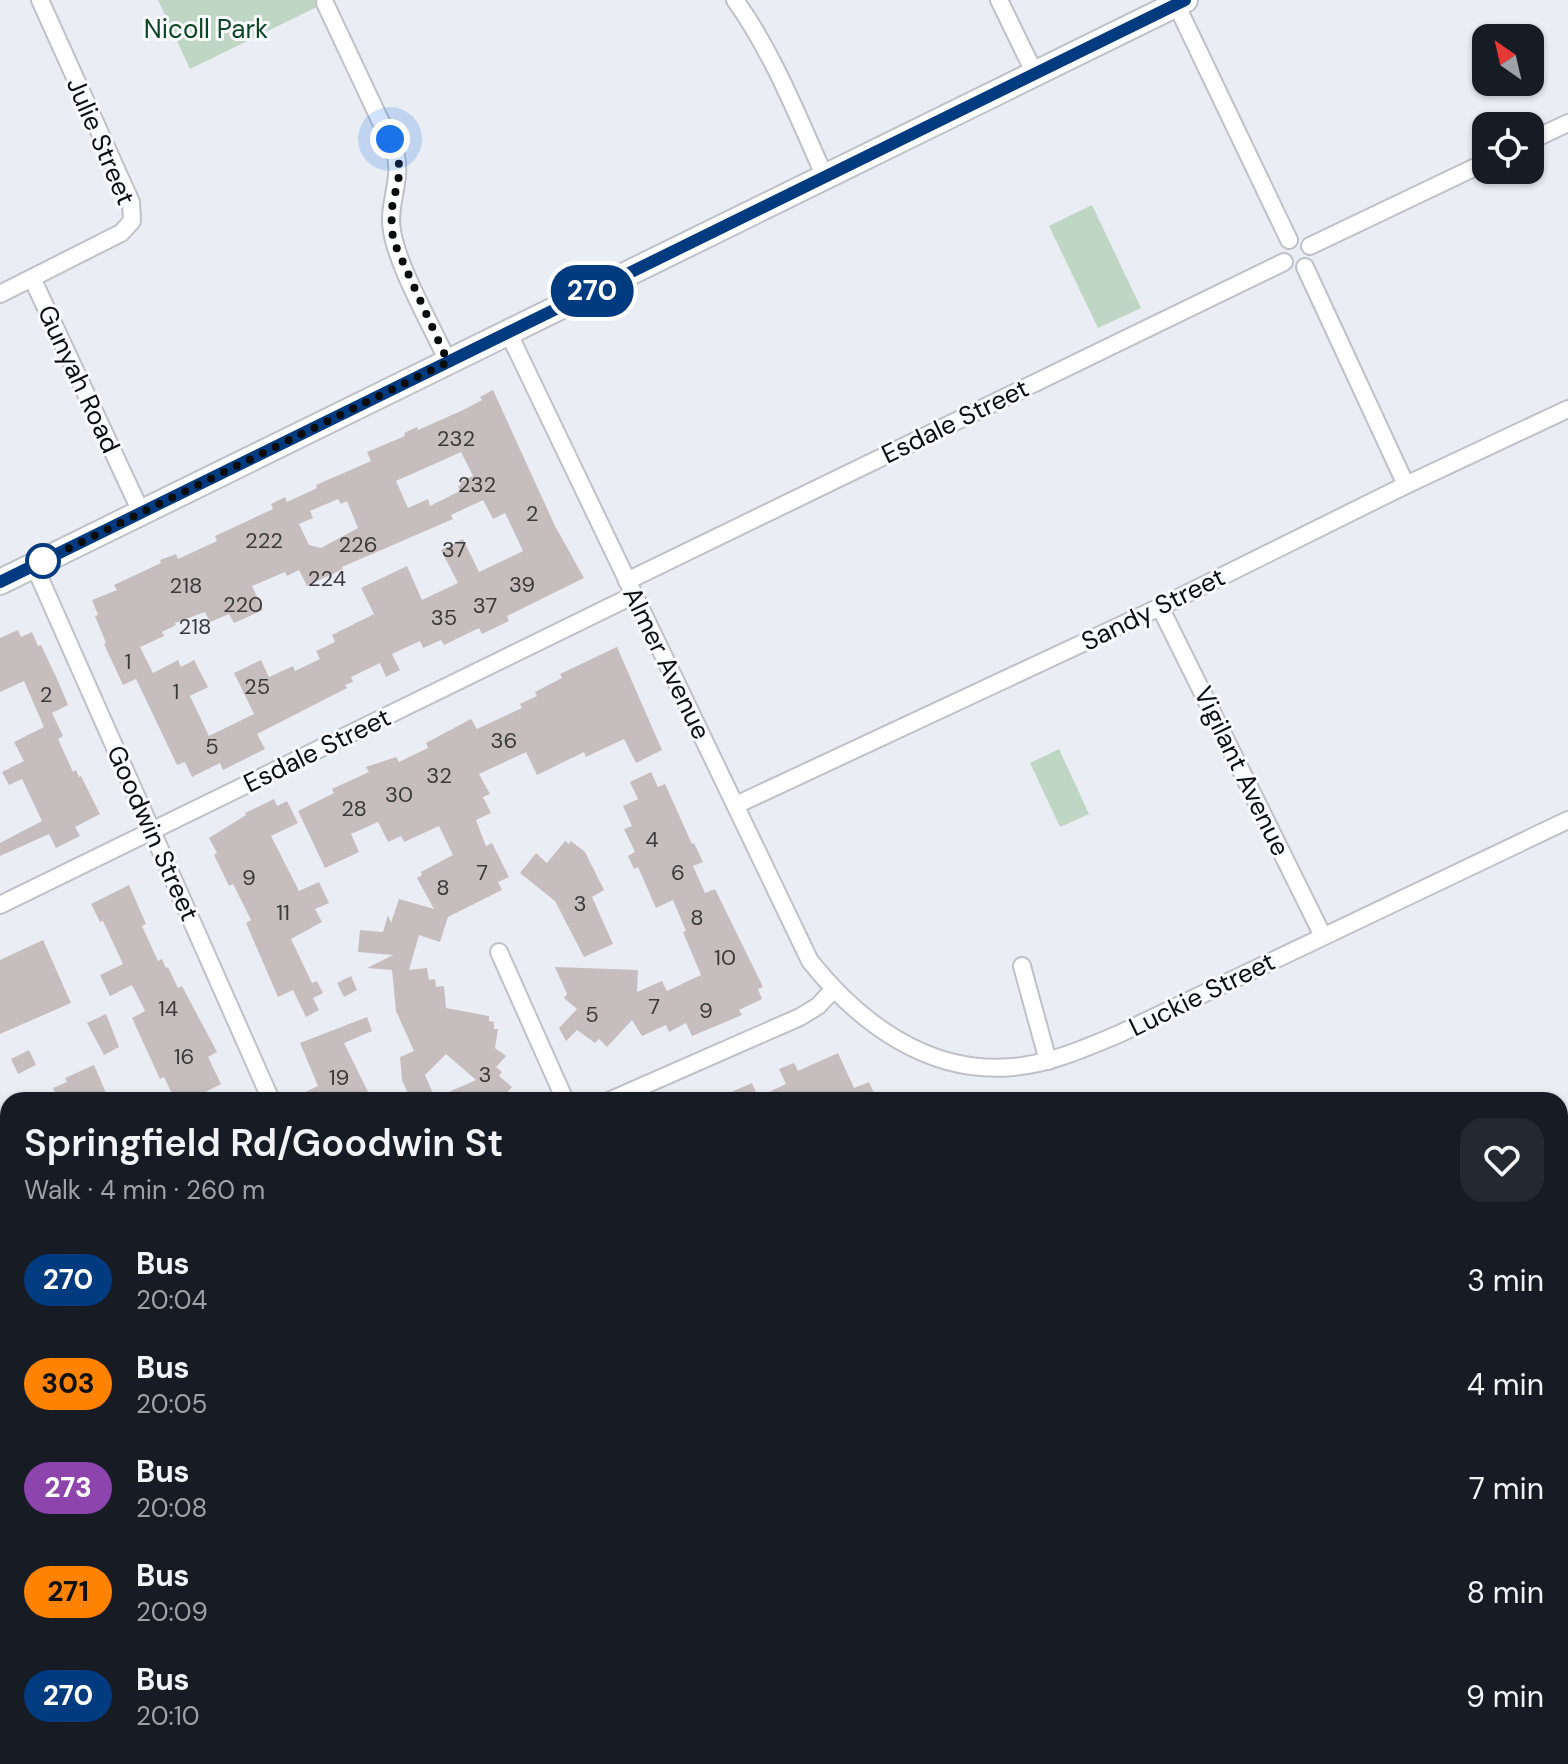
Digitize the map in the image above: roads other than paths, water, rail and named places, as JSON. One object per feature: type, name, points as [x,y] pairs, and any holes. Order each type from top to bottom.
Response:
[{"type":"main road","points":[[0,582],[1181,2]]},
{"type":"street","name":"Julie Street","points":[[32,278],[121,233],[132,221],[131,202],[40,0]]},
{"type":"street","points":[[735,0],[751,22],[771,61],[825,177]]},
{"type":"street","points":[[999,0],[1035,74]]},
{"type":"street","points":[[1181,2],[1289,240]]},
{"type":"street","points":[[325,3],[395,152],[399,176],[391,212],[393,240],[448,362]]},
{"type":"street","points":[[1544,134],[1568,123]]},
{"type":"street","points":[[1310,246],[1472,169]]},
{"type":"street","points":[[1298,238],[1310,246],[1313,255],[1305,267],[1296,270],[1284,262],[1281,253],[1289,240],[1298,238]]},
{"type":"street","name":"Esdale Street","points":[[0,905],[1284,262]]},
{"type":"street","points":[[1305,267],[1406,485]]},
{"type":"street","name":"Gunyah Road","points":[[0,294],[32,278],[141,512]]},
{"type":"street","name":"Almer Avenue","points":[[508,332],[810,961],[833,990]]},
{"type":"street","name":"Sandy Street","points":[[736,805],[1160,607],[1568,409]]},
{"type":"street","name":"Goodwin Street","points":[[34,565],[266,1092]]},
{"type":"street","name":"Vigilant Avenue","points":[[1160,607],[1323,936]]},
{"type":"street","name":"Luckie Street","points":[[833,990],[903,1044],[929,1057],[976,1069],[1048,1061],[1119,1034],[1568,820]]},
{"type":"street","points":[[499,952],[561,1092]]},
{"type":"street","points":[[1022,966],[1048,1061]]},
{"type":"street","points":[[629,1092],[800,1017],[818,1006],[833,990]]},
{"type":"park label","name":"Nicoll Park","points":[[206,29]]}]
